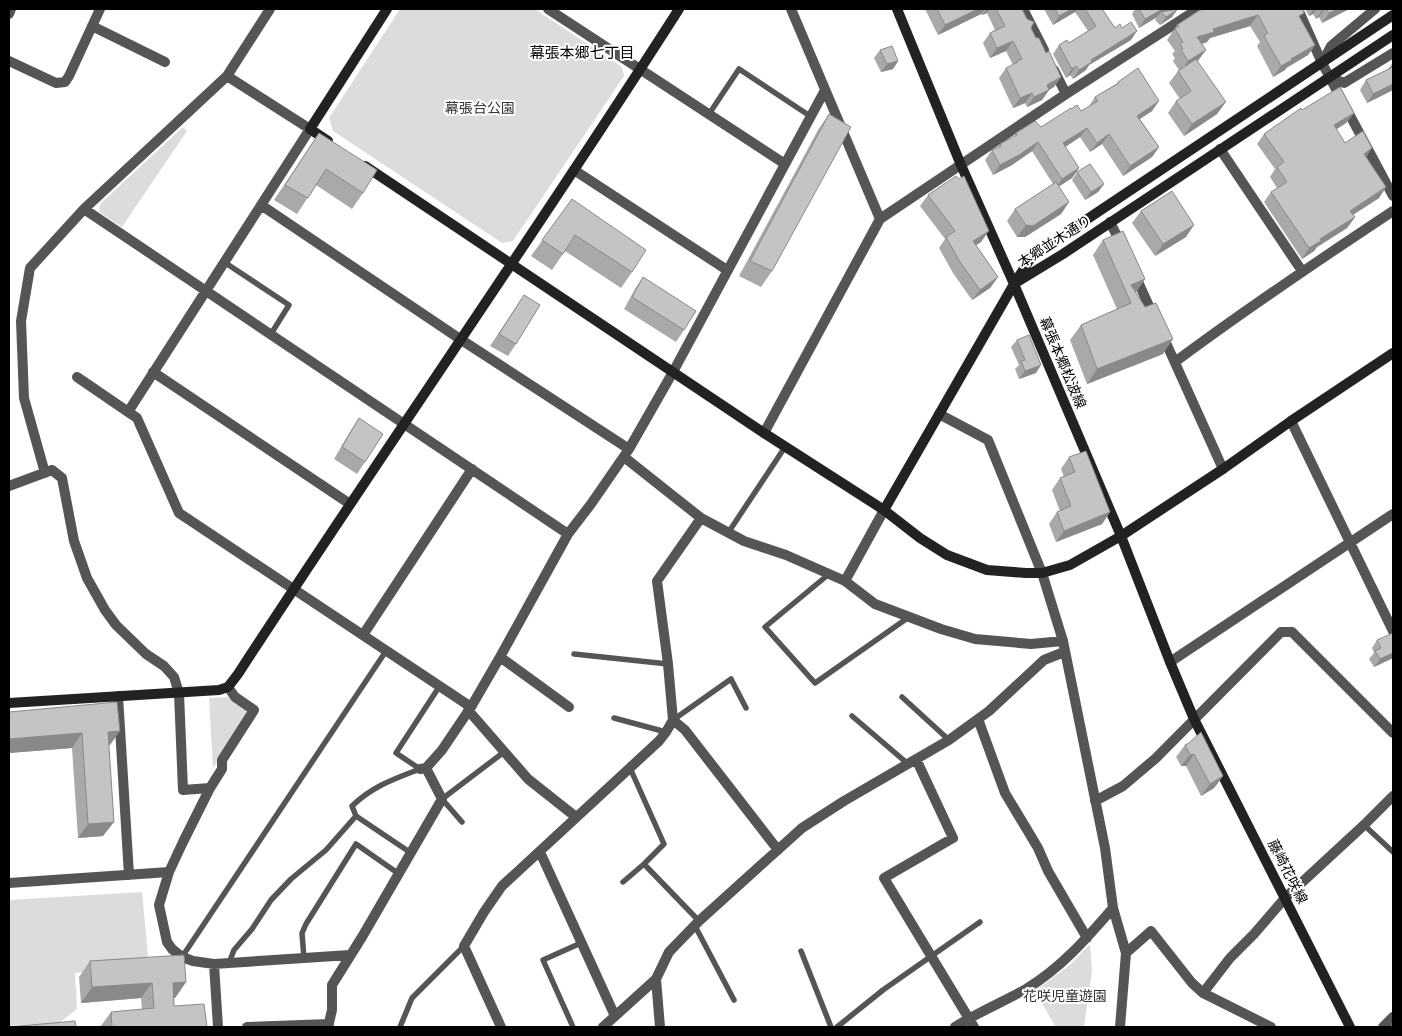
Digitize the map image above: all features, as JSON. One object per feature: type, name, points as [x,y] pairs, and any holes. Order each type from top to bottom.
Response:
[{"type":"street","points":[[9,14],[11,9]]},
{"type":"street","points":[[9,61],[56,83],[65,82],[100,9]]},
{"type":"street","points":[[45,473],[24,398],[21,320],[30,268],[84,209],[227,76],[270,9]]},
{"type":"street","points":[[128,412],[386,9]]},
{"type":"street","points":[[548,9],[785,164]]},
{"type":"street","points":[[9,703],[179,693],[219,690],[228,687],[574,170],[679,9]]},
{"type":"street","points":[[791,9],[880,219]]},
{"type":"street","name":"幕張本郷松波線","points":[[897,9],[961,165],[1014,284],[1121,536],[1194,719],[1200,728]]},
{"type":"street","points":[[1023,9],[1066,94]]},
{"type":"street","points":[[764,433],[880,219],[1066,94],[1198,9]]},
{"type":"street","points":[[1298,9],[1322,63],[1393,196]]},
{"type":"street","points":[[1322,63],[1331,46],[1375,9]]},
{"type":"street","name":"本郷並木通り","points":[[1014,284],[1032,256],[1393,15]]},
{"type":"street","points":[[92,26],[165,62]]},
{"type":"street","name":"本郷並木通り","points":[[1014,284],[1052,262],[1393,35]]},
{"type":"street","points":[[1330,77],[1344,83],[1393,53]]},
{"type":"street","points":[[227,76],[334,146]]},
{"type":"street","points":[[246,1027],[328,1026],[332,1010],[332,985],[442,799],[423,769],[442,750],[469,708],[500,658],[568,534],[626,453],[673,372],[824,90]]},
{"type":"street","points":[[1220,149],[1302,271]]},
{"type":"street","points":[[358,162],[784,447],[884,510],[920,538],[947,555],[988,570],[1042,573],[1070,565],[1121,536],[1393,353]]},
{"type":"street","points":[[574,170],[727,270]]},
{"type":"street","points":[[261,205],[626,453],[701,518],[728,533],[846,581],[875,604],[941,629],[975,639],[1031,644],[1063,641]]},
{"type":"street","points":[[84,209],[568,534]]},
{"type":"street","points":[[1175,362],[1302,271],[1393,211]]},
{"type":"street","points":[[1110,222],[1223,469]]},
{"type":"street","points":[[846,581],[884,510],[1014,284]]},
{"type":"street","points":[[153,372],[350,504]]},
{"type":"street","points":[[77,377],[137,418],[179,513],[469,708],[528,779],[576,816]]},
{"type":"street","points":[[939,414],[988,440],[1042,573],[1063,641],[1105,848],[1113,908],[1126,953],[1120,1027]]},
{"type":"street","points":[[1291,421],[1393,631]]},
{"type":"street","points":[[363,636],[472,469]]},
{"type":"street","points":[[9,486],[52,470],[62,478],[74,541],[88,578],[105,610],[116,626],[146,654],[164,666],[174,677],[179,693],[183,790],[210,788]]},
{"type":"street","points":[[1170,662],[1393,514]]},
{"type":"street","points":[[501,1027],[464,946],[502,886],[630,768],[666,732],[673,720],[657,582],[701,518]]},
{"type":"street","points":[[1095,801],[1123,786],[1156,758],[1281,632],[1292,632],[1393,733]]},
{"type":"street","points":[[603,1027],[656,978],[669,952],[697,923],[802,828],[844,800],[949,740],[989,711],[1044,660],[1064,652]]},
{"type":"street","points":[[500,658],[568,707]]},
{"type":"street","points":[[228,687],[235,697],[254,710],[222,760],[222,769],[210,788],[169,872],[160,905],[167,942],[182,957],[193,961],[214,964],[350,955]]},
{"type":"street","points":[[118,696],[129,875]]},
{"type":"street","points":[[673,720],[685,730],[778,850]]},
{"type":"street","points":[[978,720],[1006,793],[1087,938]]},
{"type":"street","name":"藤崎花咲線","points":[[1200,728],[1350,1027]]},
{"type":"street","points":[[912,761],[953,838],[884,878],[971,1023]]},
{"type":"street","points":[[1203,993],[1230,958],[1285,898],[1393,796]]},
{"type":"street","points":[[540,852],[615,1016]]},
{"type":"street","points":[[9,883],[169,872]]},
{"type":"street","points":[[955,1027],[971,1023],[1027,988],[1065,961],[1113,908]]},
{"type":"street","points":[[1126,953],[1151,931],[1192,983],[1203,993],[1271,1027]]},
{"type":"street","points":[[214,964],[218,1027]]},
{"type":"street","points":[[656,978],[660,1027]]},
{"type":"street","points":[[1383,1027],[1393,1017]]},
{"type":"lane","points":[[709,114],[739,69],[810,116]]},
{"type":"lane","points":[[224,262],[289,306],[271,334]]},
{"type":"lane","points":[[728,533],[784,447]]},
{"type":"lane","points":[[829,574],[765,627],[815,683],[910,617]]},
{"type":"lane","points":[[182,957],[386,651]]},
{"type":"lane","points":[[574,654],[668,664]]},
{"type":"lane","points":[[673,720],[731,680],[746,708]]},
{"type":"lane","points":[[423,769],[396,753],[439,687]]},
{"type":"lane","points":[[902,697],[949,740]]},
{"type":"lane","points":[[852,716],[912,761]]},
{"type":"lane","points":[[614,718],[666,732]]},
{"type":"lane","points":[[462,822],[442,799],[504,752]]},
{"type":"lane","points":[[623,882],[664,844],[630,768]]},
{"type":"lane","points":[[411,853],[356,816],[352,806],[364,795],[381,784],[423,769]]},
{"type":"lane","points":[[229,964],[234,950],[252,929],[272,900],[291,879],[326,850],[356,816]]},
{"type":"lane","points":[[1364,825],[1393,852]]},
{"type":"lane","points":[[304,959],[302,933],[306,924],[356,844],[399,874]]},
{"type":"lane","points":[[644,864],[697,923],[734,1000]]},
{"type":"lane","points":[[837,1027],[931,955],[980,922],[979,924]]},
{"type":"lane","points":[[572,1027],[543,960],[581,943]]},
{"type":"lane","points":[[400,1027],[412,998],[464,946]]},
{"type":"lane","points":[[801,951],[831,1027]]},
{"type":"green space","name":"幕張台公園","points":[[400,9],[535,9],[622,67],[624,76],[513,241],[502,243],[333,131],[329,118]]},
{"type":"green space","points":[[183,127],[187,131],[122,227],[99,212],[100,204]]},
{"type":"green space","points":[[228,697],[246,709],[246,716],[213,768],[209,698]]},
{"type":"green space","points":[[142,892],[149,966],[75,973],[77,1009],[59,1023],[9,1026],[9,900]]},
{"type":"green space","name":"花咲児童遊園","points":[[1090,944],[1092,971],[1084,1027],[1054,1027],[1035,991],[1070,965]]},
{"type":"building","points":[[937,9],[978,9],[945,25]]},
{"type":"building","points":[[996,9],[1022,9],[1027,19],[1034,22],[1031,28],[1036,38],[1039,38],[1046,53],[1049,51],[1061,77],[1047,85],[1049,90],[1034,97],[1032,93],[1020,98],[1006,68],[1022,59],[1013,41],[997,48],[990,33],[1005,26]]},
{"type":"building","points":[[1055,9],[1072,9],[1059,16]]},
{"type":"building","points":[[1085,9],[1102,9],[1115,28],[1120,24],[1122,28],[1131,22],[1137,31],[1091,60],[1092,62],[1079,70],[1076,66],[1072,69],[1059,45],[1067,40],[1069,43],[1096,26]]},
{"type":"building","points":[[1139,9],[1163,9],[1145,19]]},
{"type":"building","points":[[1178,9],[1166,17],[1161,12]]},
{"type":"building","points":[[1303,9],[1304,13],[1299,16],[1315,45],[1281,66],[1264,36],[1268,33],[1258,15],[1213,29],[1214,32],[1197,37],[1206,50],[1188,61],[1181,50],[1183,49],[1180,44],[1183,42],[1175,29],[1179,26],[1177,25],[1200,10]]},
{"type":"building","points":[[1326,9],[1338,9],[1329,13]]},
{"type":"building","points":[[892,46],[898,61],[887,64],[880,50]]},
{"type":"building","points":[[1196,59],[1226,102],[1192,124],[1176,101],[1191,91],[1178,71]]},
{"type":"building","points":[[1393,67],[1393,84],[1373,94],[1366,80]]},
{"type":"building","points":[[1138,68],[1159,101],[1137,116],[1159,147],[1130,166],[1109,134],[1097,143],[1087,128],[1063,143],[1079,168],[1062,179],[1038,142],[1000,165],[992,150],[1001,146],[1000,144],[1017,135],[1016,133],[1035,121],[1041,127],[1077,105],[1081,111],[1098,101],[1095,97],[1119,83]]},
{"type":"building","points":[[1340,87],[1354,113],[1334,125],[1345,143],[1363,131],[1372,148],[1364,154],[1386,187],[1350,211],[1355,217],[1309,248],[1271,192],[1287,182],[1277,167],[1284,162],[1264,134],[1301,108],[1302,110]]},
{"type":"building","points":[[829,114],[851,127],[772,271],[750,261]]},
{"type":"building","points":[[319,133],[377,170],[363,193],[326,169],[308,198],[285,185]]},
{"type":"building","points":[[1090,164],[1104,184],[1091,192],[1077,172]]},
{"type":"building","points":[[956,176],[959,179],[964,176],[989,231],[973,241],[998,277],[980,290],[960,262],[946,237],[955,231],[928,195]]},
{"type":"building","points":[[1056,182],[1069,202],[1033,226],[1026,225],[1015,209]]},
{"type":"building","points":[[1172,191],[1194,225],[1163,244],[1141,211]]},
{"type":"building","points":[[572,199],[646,250],[632,272],[575,235],[563,254],[542,240]]},
{"type":"building","points":[[1123,231],[1145,279],[1131,285],[1145,307],[1156,303],[1173,339],[1097,369],[1081,325],[1131,303],[1103,240]]},
{"type":"building","points":[[643,277],[696,311],[684,330],[632,297]]},
{"type":"building","points":[[524,295],[540,305],[516,344],[499,334]]},
{"type":"building","points":[[1029,335],[1041,365],[1025,371],[1021,361],[1025,360],[1017,340]]},
{"type":"building","points":[[359,418],[383,434],[365,462],[342,447]]},
{"type":"building","points":[[1086,451],[1110,512],[1064,531],[1057,512],[1071,506],[1060,478],[1075,472],[1069,457]]},
{"type":"building","points":[[1393,633],[1393,653],[1380,659],[1375,651],[1381,648],[1377,640]]},
{"type":"building","points":[[117,702],[120,731],[108,732],[114,822],[88,824],[82,733],[9,739],[9,712]]},
{"type":"building","points":[[1201,732],[1223,776],[1210,784],[1194,754],[1190,755],[1185,745]]},
{"type":"building","points":[[184,955],[186,982],[173,983],[174,1006],[204,1004],[207,1027],[112,1027],[111,1012],[154,1008],[152,983],[92,987],[90,961]]},
{"type":"building","points":[[75,1021],[76,1027],[9,1027]]},
{"type":"district","name":"幕張本郷七丁目","points":[[582,53]]}]
